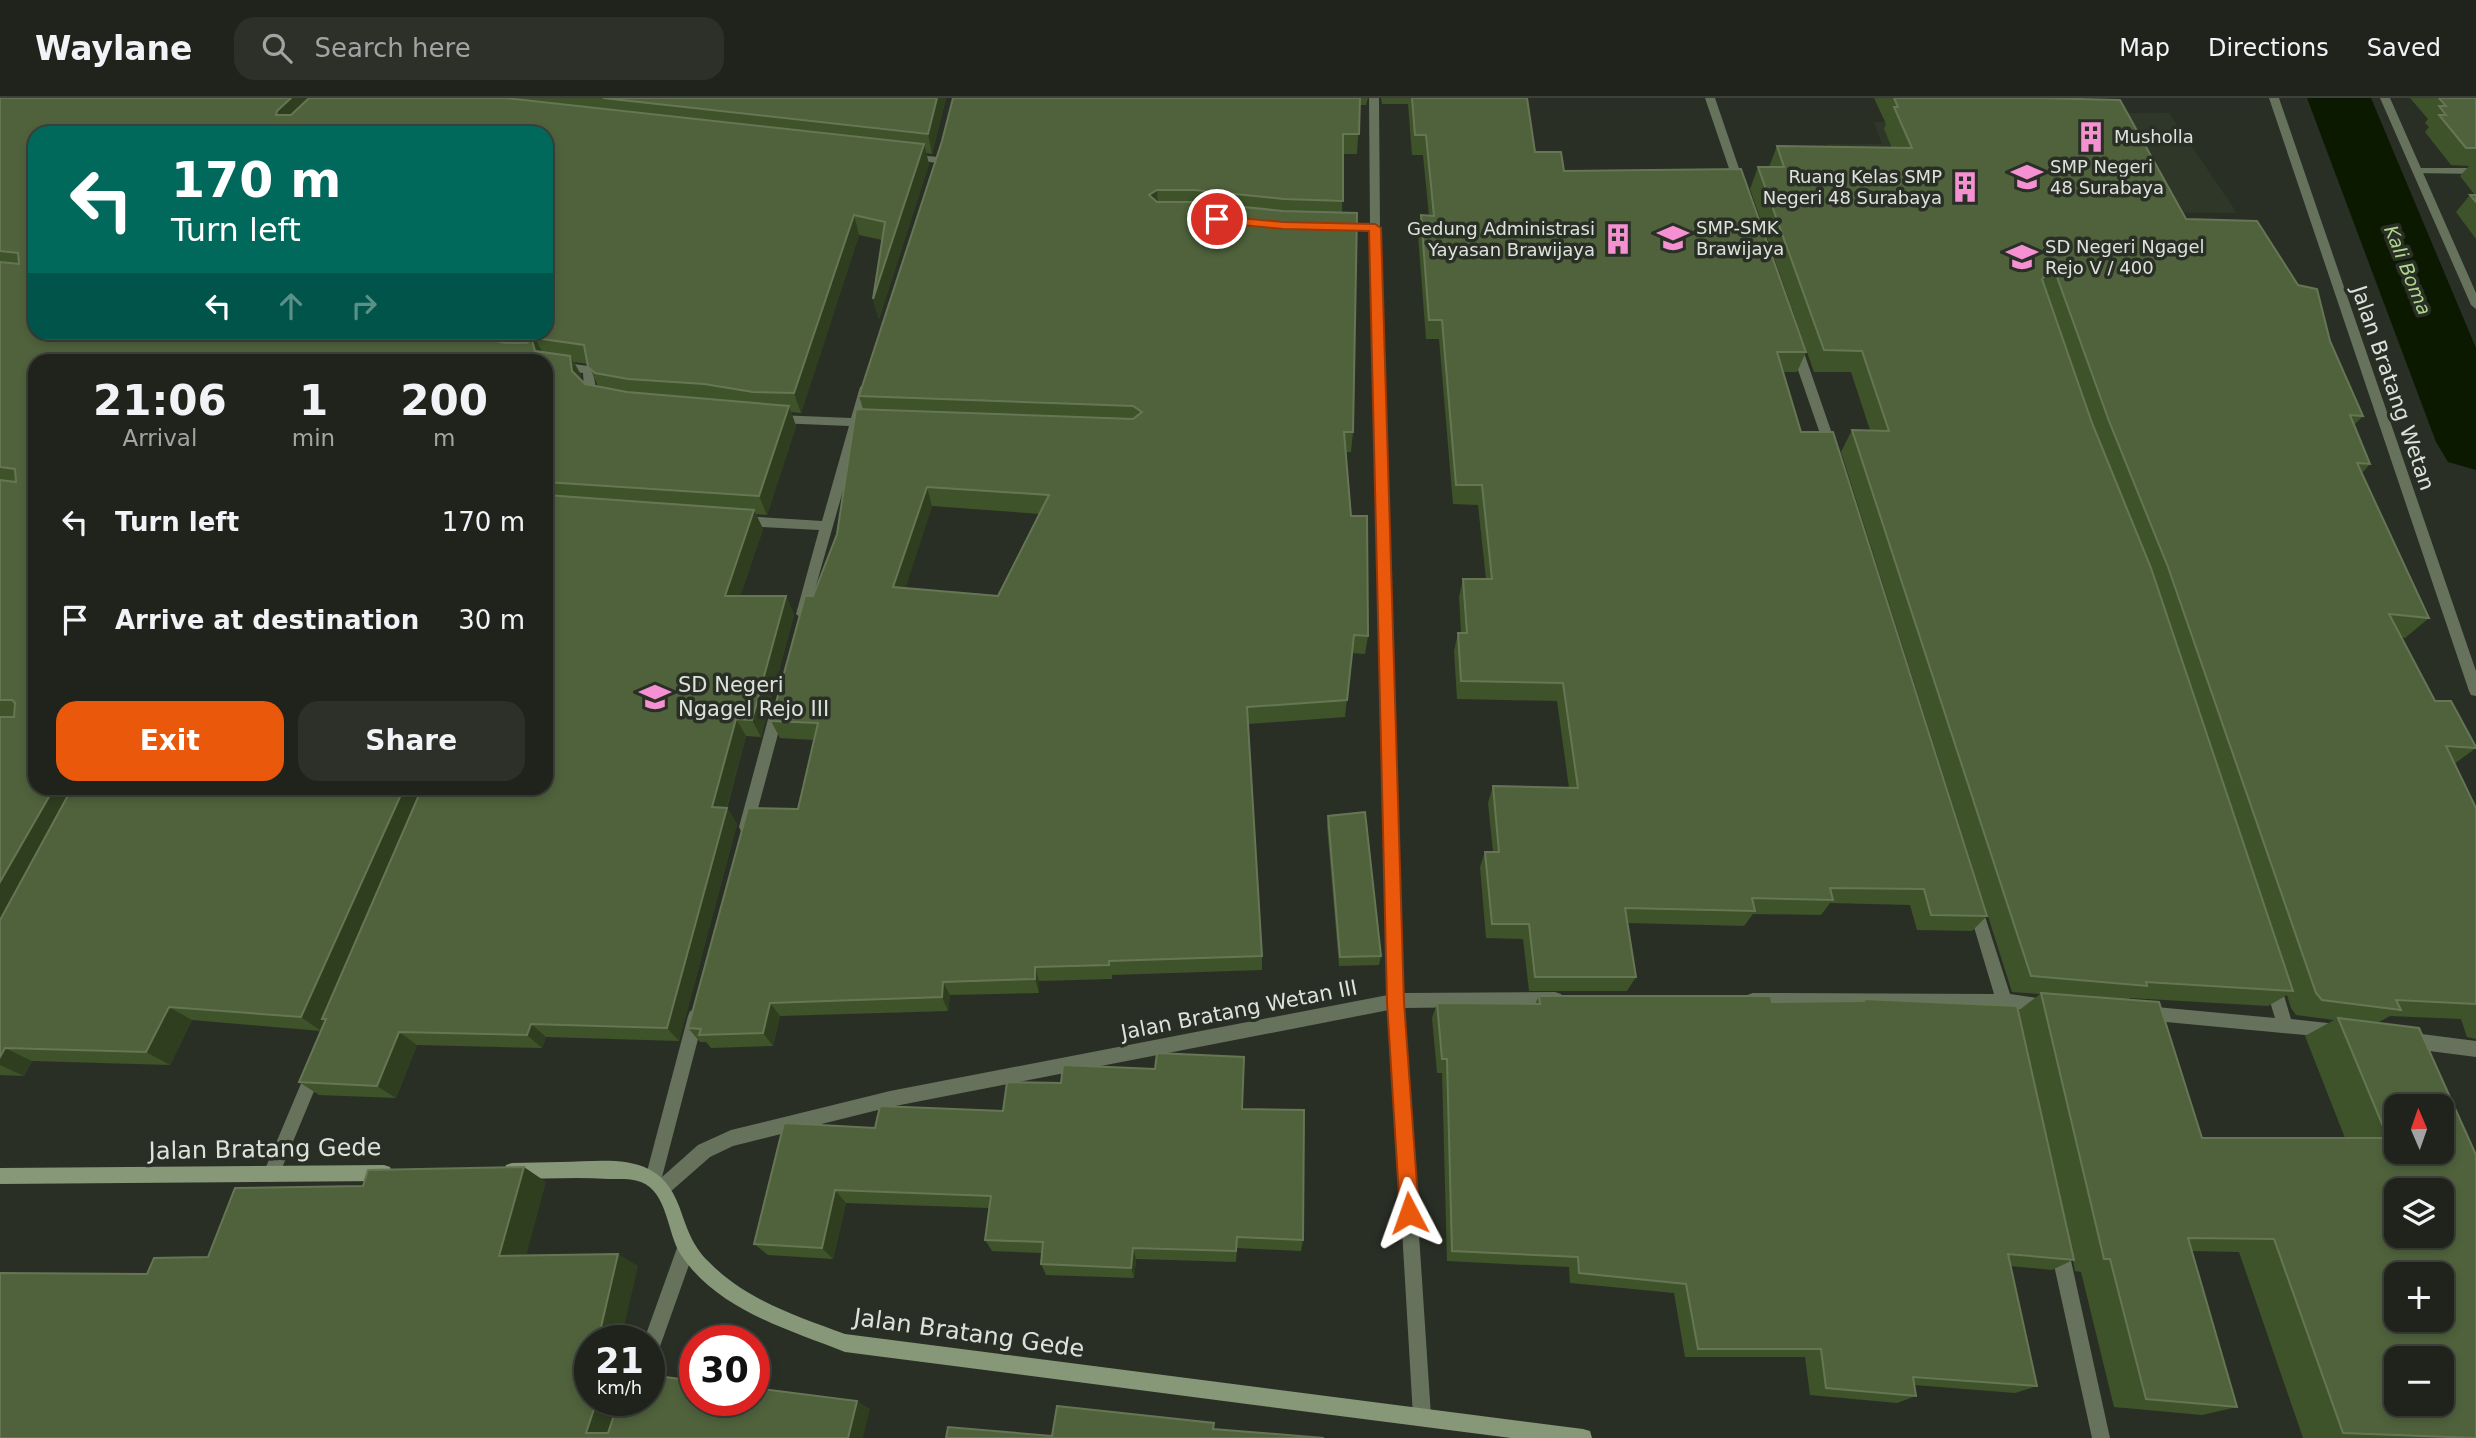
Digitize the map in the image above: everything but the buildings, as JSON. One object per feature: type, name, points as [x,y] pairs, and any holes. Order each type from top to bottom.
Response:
[{"type":"main road","points":[[494,1171],[642,1173],[658,1183]]},
{"type":"main road","name":"Jalan Bratang Gede","points":[[0,1176],[397,1172]]},
{"type":"main road","name":"Jalan Bratang Gede","points":[[658,1183],[686,1248],[718,1283],[759,1308],[845,1343],[1583,1438]]},
{"type":"street","points":[[1374,98],[1375,228],[1396,1002],[1422,1416]]},
{"type":"street","points":[[1710,98],[1745,200]]},
{"type":"street","name":"Jalan Bratang Wetan","points":[[2274,98],[2476,691]]},
{"type":"street","points":[[2385,98],[2476,305]]},
{"type":"street","points":[[897,156],[938,161]]},
{"type":"street","points":[[2417,171],[2476,171]]},
{"type":"street","points":[[1322,226],[1375,228]]},
{"type":"street","points":[[1789,327],[1838,471]]},
{"type":"street","points":[[553,365],[588,370],[590,389],[600,398],[610,400]]},
{"type":"street","points":[[797,633],[871,370]]},
{"type":"street","points":[[760,418],[881,424]]},
{"type":"street","points":[[732,520],[825,526]]},
{"type":"street","points":[[741,846],[780,700]]},
{"type":"street","points":[[1971,895],[2010,1029]]},
{"type":"street","points":[[2267,969],[2285,1024]]},
{"type":"street","name":"Jalan Bratang Wetan III","points":[[658,1183],[704,1151],[731,1138],[890,1099],[1396,1002],[1432,999],[1571,999]]},
{"type":"street","points":[[1739,1000],[2004,1001],[2058,1006]]},
{"type":"street","points":[[658,1183],[699,1006]]},
{"type":"street","points":[[2125,1011],[2285,1024],[2353,1033]]},
{"type":"street","points":[[2394,1038],[2476,1049]]},
{"type":"street","points":[[271,1174],[320,1057]]},
{"type":"street","points":[[2056,1233],[2101,1438]]},
{"type":"street","points":[[659,1325],[686,1248]]},
{"type":"shaded area","name":"SMP Negeri 48 Surabaya","points":[[2169,113],[2237,213],[1854,211],[1828,144],[1882,144],[1874,122],[1927,122],[1924,114]]},
{"type":"waterway","name":"Kali Boma","points":[[2339,98],[2476,442]]},
{"type":"place","name":"Musholla","points":[[2091,137]]},
{"type":"place","name":"SMP Negeri 48 Surabaya","points":[[2027,177]]},
{"type":"place","name":"Ruang Kelas SMP Negeri 48 Surabaya","points":[[1965,187]]},
{"type":"place","name":"SMP-SMK Brawijaya","points":[[1673,238]]},
{"type":"place","name":"Gedung Administrasi Yayasan Brawijaya","points":[[1618,239]]},
{"type":"place","name":"SD Negeri Ngagel Rejo V / 400","points":[[2022,257]]},
{"type":"place","name":"SD Negeri Ngagel Rejo III","points":[[655,697]]},
{"type":"route","points":[[1217,219],[1283,225],[1375,228],[1396,1002],[1409,1213]]}]
